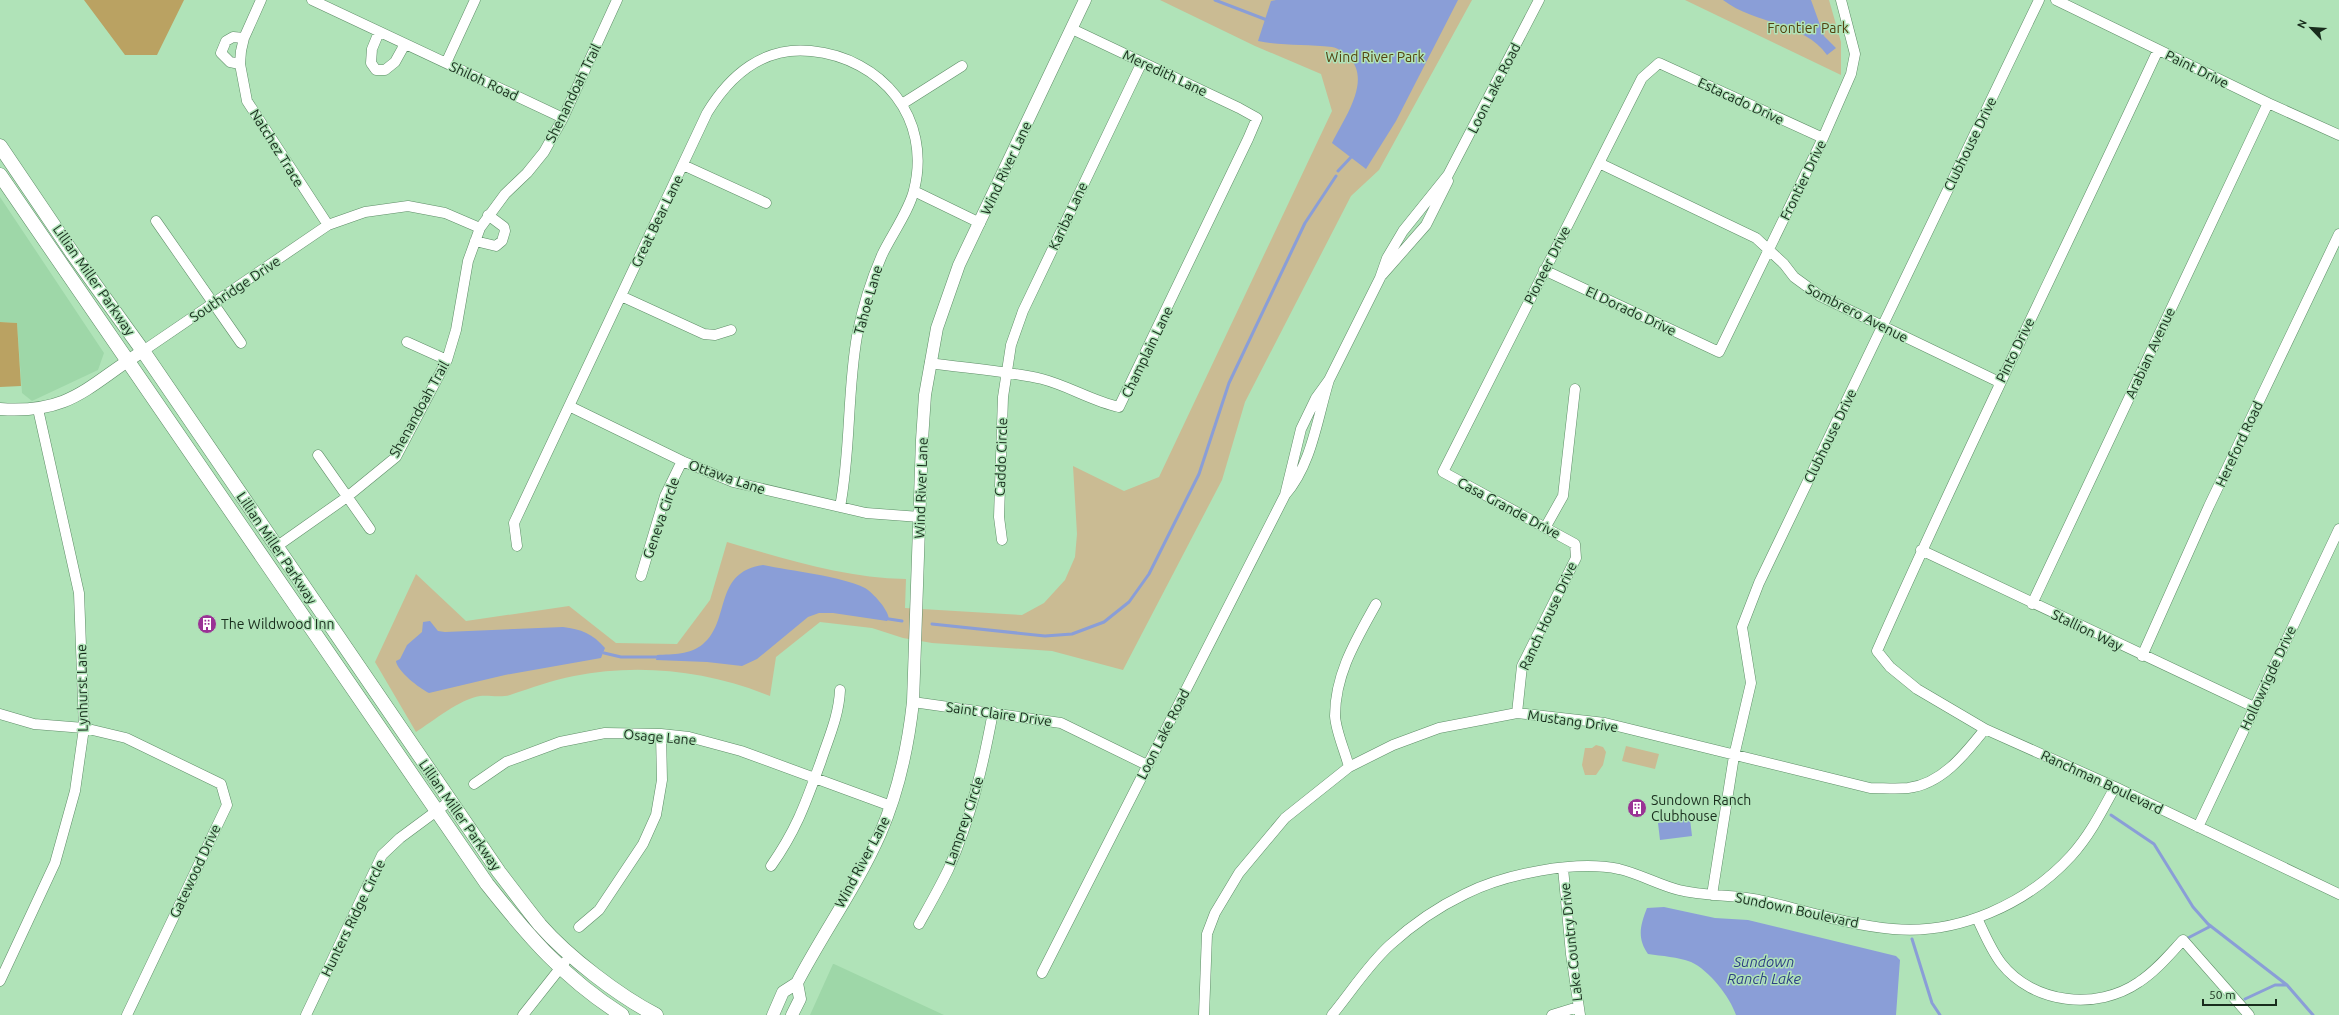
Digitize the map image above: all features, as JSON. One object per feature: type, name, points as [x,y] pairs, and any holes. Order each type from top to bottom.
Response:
[{"type":"main road","name":"Lillian Miller Parkway","points":[[0,146],[73,254],[143,351],[499,872],[541,926],[571,956],[641,1007],[656,1015]]},
{"type":"main road","points":[[1,177],[17,170]]},
{"type":"main road","name":"Lillian Miller Parkway","points":[[1,177],[126,361],[487,884],[524,931],[561,968],[580,986],[622,1015]]},
{"type":"street","name":"Natchez Trace","points":[[261,0],[244,38],[240,64],[247,101],[328,225]]},
{"type":"street","name":"Shiloh Road","points":[[312,0],[563,118]]},
{"type":"street","points":[[446,63],[475,0]]},
{"type":"street","name":"Shenandoah Trail","points":[[276,547],[347,497],[396,457],[446,360],[456,330],[468,261],[480,228],[488,215],[544,152],[563,118],[617,0]]},
{"type":"street","name":"Wind River Lane","points":[[773,1015],[783,992],[797,983],[866,861],[891,806],[908,739],[913,702],[922,440],[930,363],[937,328],[960,265],[1086,0]]},
{"type":"street","name":"Loon Lake Road","points":[[1285,495],[1301,429],[1316,398],[1329,380],[1380,278],[1387,258],[1403,231],[1448,175],[1539,0]]},
{"type":"street","name":"Frontier Drive","points":[[1719,352],[1769,252],[1823,138],[1851,74],[1855,54],[1841,0]]},
{"type":"street","name":"Clubhouse Drive","points":[[1712,895],[1734,756],[1751,684],[1742,627],[1760,583],[2039,0]]},
{"type":"street","name":"Paint Drive","points":[[2056,0],[2268,103],[2339,135]]},
{"type":"street","name":"Meredith Lane","points":[[1072,29],[1257,118]]},
{"type":"street","points":[[379,32],[372,49],[371,63],[376,70],[385,70],[395,62],[405,44]]},
{"type":"street","points":[[240,64],[230,62],[221,53],[226,41],[233,37],[244,38]]},
{"type":"street","name":"Pinto Drive","points":[[1877,651],[1999,382],[2158,50]]},
{"type":"street","name":"Great Bear Lane","points":[[517,546],[514,523],[707,113],[721,91],[738,73],[776,54],[792,51],[810,51],[845,58],[862,66],[879,78],[892,90],[902,104]]},
{"type":"street","name":"Kariba Lane","points":[[1005,374],[1011,344],[1023,311],[1142,62]]},
{"type":"street","name":"Estacado Drive","points":[[1659,63],[1823,138]]},
{"type":"street","name":"Pioneer Drive","points":[[1443,472],[1642,78],[1659,63]]},
{"type":"street","points":[[902,104],[962,66]]},
{"type":"street","name":"Arabian Avenue","points":[[2032,604],[2268,103]]},
{"type":"street","name":"Tahoe Lane","points":[[840,506],[846,473],[851,384],[857,336],[881,257],[914,191],[917,154],[915,137],[902,104]]},
{"type":"street","name":"Champlain Lane","points":[[930,363],[1041,379],[1070,389],[1100,403],[1119,407],[1132,384],[1257,118]]},
{"type":"street","name":"Sombrero Avenue","points":[[1599,163],[1756,238],[1804,287],[1882,328],[1999,382]]},
{"type":"street","points":[[683,165],[766,203]]},
{"type":"street","name":"Loon Lake Road","points":[[1380,278],[1426,225],[1447,185],[1448,175]]},
{"type":"street","points":[[914,191],[980,223]]},
{"type":"street","name":"Southridge Drive","points":[[0,409],[38,409],[56,405],[74,398],[106,378],[126,361],[328,225],[365,212],[408,206],[445,213],[480,228]]},
{"type":"street","points":[[475,241],[496,246],[502,241],[505,230],[504,226],[488,215]]},
{"type":"street","points":[[156,221],[241,343]]},
{"type":"street","name":"Hereford Road","points":[[2142,656],[2209,506],[2339,234]]},
{"type":"street","name":"El Dorado Drive","points":[[1544,270],[1719,352]]},
{"type":"street","points":[[621,296],[704,334],[715,336],[731,330]]},
{"type":"street","points":[[407,342],[446,360]]},
{"type":"street","name":"Caddo Circle","points":[[1002,540],[999,516],[1005,374]]},
{"type":"street","name":"Loon Lake Road","points":[[1042,973],[1285,495],[1294,484],[1309,454],[1329,380]]},
{"type":"street","points":[[1545,528],[1563,496],[1574,389]]},
{"type":"street","name":"Ottawa Lane","points":[[569,406],[682,461],[734,482],[886,516],[920,517]]},
{"type":"street","name":"Lynhurst Lane","points":[[0,981],[55,863],[75,790],[84,728],[79,593],[38,409]]},
{"type":"street","points":[[318,455],[370,529]]},
{"type":"street","name":"Geneva Circle","points":[[641,576],[665,496],[682,461]]},
{"type":"street","name":"Casa Grande Drive","points":[[1443,472],[1575,544]]},
{"type":"street","name":"Hollowrigde Drive","points":[[2198,827],[2339,529]]},
{"type":"street","name":"Ranch House Drive","points":[[1517,714],[1522,666],[1576,558],[1575,544]]},
{"type":"street","name":"Stallion Way","points":[[1922,550],[2032,604],[2254,708]]},
{"type":"street","points":[[1349,767],[1335,717],[1339,678],[1350,651],[1376,604]]},
{"type":"street","name":"Ranchman Boulevard","points":[[1877,651],[1890,667],[1917,689],[1985,729],[2115,787],[2339,894]]},
{"type":"street","points":[[771,866],[787,843],[801,817],[839,710],[840,690]]},
{"type":"street","name":"Saint Claire Drive","points":[[913,702],[993,712],[1061,723],[1147,765]]},
{"type":"street","name":"Lamprey Circle","points":[[919,924],[949,868],[967,821],[982,771],[993,712]]},
{"type":"street","name":"Gatewood Drive","points":[[0,714],[34,724],[84,728],[126,738],[221,784],[227,804],[127,1015]]},
{"type":"street","name":"Mustang Drive","points":[[1204,1015],[1207,934],[1215,913],[1239,873],[1285,818],[1349,767],[1393,745],[1439,728],[1517,714],[1605,722],[1734,756],[1870,788],[1909,788],[1942,776],[1965,755],[1985,729]]},
{"type":"street","name":"Osage Lane","points":[[474,784],[506,762],[560,742],[604,733],[661,734],[689,737],[741,751],[851,790],[891,806]]},
{"type":"street","points":[[579,927],[599,910],[643,844],[656,815],[662,780],[661,734]]},
{"type":"street","name":"Sundown Boulevard","points":[[1332,1015],[1382,953],[1419,921],[1466,894],[1515,877],[1563,868],[1597,866],[1621,870],[1678,890],[1757,899],[1860,925],[1918,930],[1948,926],[1977,918],[2023,895],[2070,856],[2092,829],[2115,787]]},
{"type":"street","name":"Hunters Ridge Circle","points":[[306,1015],[382,855],[400,838],[450,801]]},
{"type":"street","name":"Lake Country Drive","points":[[1563,868],[1579,1011]]},
{"type":"street","points":[[1977,918],[2002,964],[2026,987],[2054,998],[2071,1000],[2097,998],[2128,988],[2152,972],[2183,940],[2249,1015]]},
{"type":"street","points":[[523,1015],[571,956]]},
{"type":"street","points":[[792,1015],[800,999],[797,983]]},
{"type":"street","points":[[1552,1015],[1579,1011]]},
{"type":"shaded area","points":[[84,0],[184,0],[157,55],[125,55]]},
{"type":"shaded area","points":[[0,197],[104,353],[98,370],[32,401],[22,393],[17,323],[0,322]]},
{"type":"shaded area","points":[[0,322],[17,323],[21,386],[0,387]]},
{"type":"shaded area","points":[[834,964],[944,1015],[810,1015]]},
{"type":"green space","name":"Wind River Park","points":[[1160,0],[1472,0],[1379,170],[1351,196],[1245,402],[1222,480],[1123,670],[1052,651],[932,643],[903,638],[872,628],[820,622],[776,657],[770,696],[722,680],[698,675],[649,670],[599,672],[574,676],[542,684],[506,696],[480,696],[472,698],[455,706],[416,732],[375,662],[416,574],[466,621],[569,606],[616,643],[677,644],[710,600],[727,542],[793,561],[838,571],[883,578],[906,579],[905,608],[1022,615],[1044,603],[1065,580],[1075,557],[1077,534],[1073,466],[1124,491],[1159,477],[1332,111],[1321,74],[1255,46]]},
{"type":"green space","name":"Frontier Park","points":[[1685,0],[1829,0],[1841,42],[1841,75]]},
{"type":"green space","points":[[1596,745],[1603,747],[1606,752],[1603,765],[1596,775],[1585,775],[1582,765],[1585,748],[1592,748]]},
{"type":"green space","points":[[1626,746],[1659,754],[1655,769],[1622,761]]},
{"type":"water","points":[[1458,0],[1396,121],[1366,169],[1332,143],[1354,99],[1358,76],[1355,66],[1348,56],[1340,50],[1334,48],[1323,46],[1276,44],[1258,41],[1271,1]]},
{"type":"water","points":[[1723,0],[1811,0],[1824,36],[1836,48],[1827,55],[1817,44],[1792,29],[1749,14],[1735,8]]},
{"type":"water","points":[[763,565],[830,577],[865,588],[880,602],[889,619],[887,621],[833,613],[819,613],[808,617],[757,659],[742,666],[707,662],[656,660],[657,655],[687,652],[698,648],[703,644],[712,634],[729,587],[736,577],[747,569]]},
{"type":"water","points":[[430,621],[438,631],[445,632],[563,627],[586,633],[596,639],[605,648],[601,658],[505,675],[429,693],[404,674],[400,670],[396,661],[400,659],[407,645],[422,632],[423,622]]},
{"type":"water","points":[[1690,819],[1692,836],[1660,840],[1658,823]]},
{"type":"water","name":"Sundown Ranch Lake","points":[[1664,907],[1715,918],[1748,920],[1896,956],[1900,960],[1896,1015],[1736,1015],[1724,992],[1705,971],[1698,966],[1681,959],[1648,954],[1642,943],[1641,937],[1641,926],[1647,908]]},
{"type":"waterway","points":[[1215,0],[1267,20]]},
{"type":"waterway","points":[[1338,171],[1353,155]]},
{"type":"waterway","points":[[932,624],[1045,636],[1072,634],[1104,622],[1129,602],[1149,574],[1199,474],[1229,383],[1305,223],[1336,176]]},
{"type":"waterway","points":[[889,619],[902,621]]},
{"type":"waterway","points":[[604,653],[621,657],[657,657]]},
{"type":"waterway","points":[[2111,815],[2154,844],[2193,907],[2208,924],[2287,985],[2313,1015]]},
{"type":"waterway","points":[[2184,940],[2211,926]]},
{"type":"waterway","points":[[1912,939],[1932,1003],[1940,1015]]},
{"type":"waterway","points":[[2245,999],[2275,985],[2287,985]]},
{"type":"place","name":"The Wildwood Inn","points":[[207,624]]},
{"type":"place","name":"Sundown Ranch Clubhouse","points":[[1637,808]]}]
